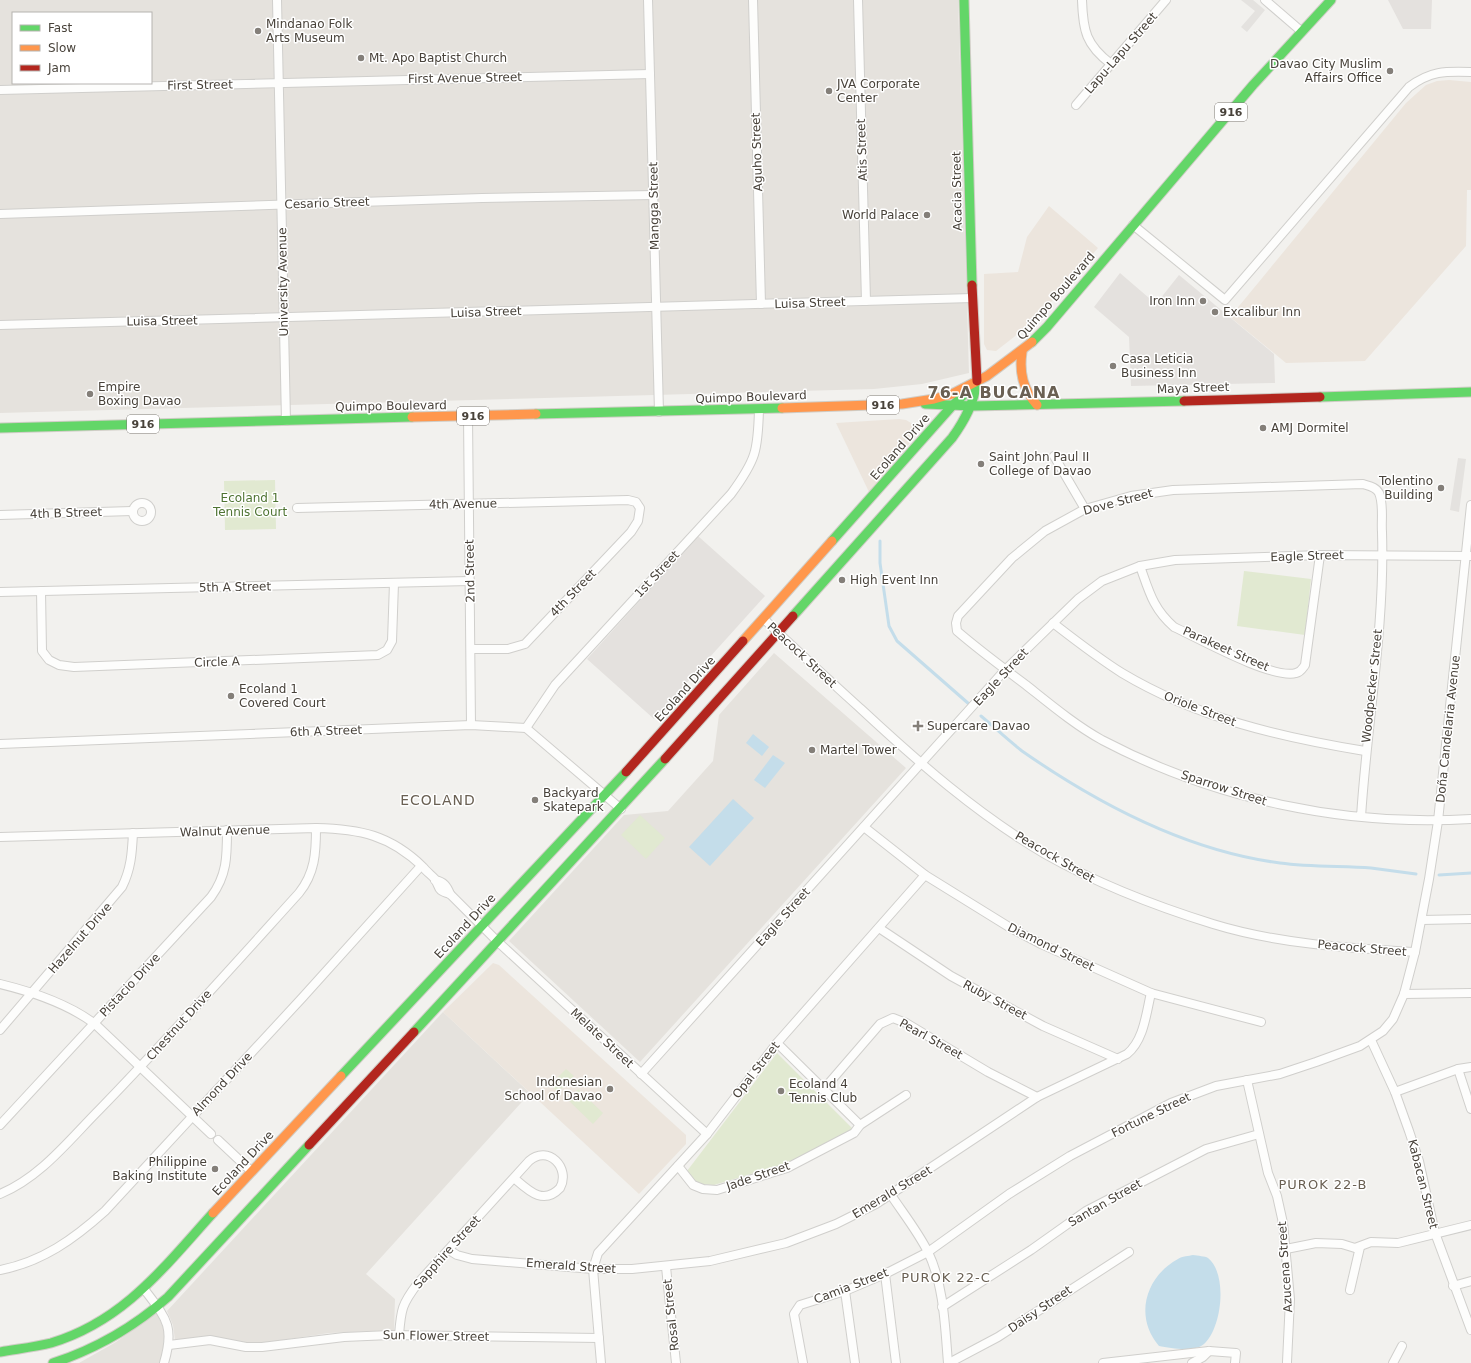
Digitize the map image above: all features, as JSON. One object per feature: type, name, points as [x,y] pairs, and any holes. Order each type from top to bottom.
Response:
[{"type":"main road","name":"Acacia Street","points":[[964,0],[977,381]]},
{"type":"main road","name":"Quimpo Boulevard","points":[[0,428],[659,412],[916,403],[944,396],[977,381],[1022,352],[1047,327],[1301,31],[1331,0]]},
{"type":"main road","points":[[1022,352],[1020,372],[1022,383],[1036,405]]},
{"type":"main road","points":[[53,1363],[75,1356],[109,1339],[158,1306],[621,809],[952,438],[965,421],[973,406],[977,381]]},
{"type":"main road","name":"Ecoland Drive","points":[[0,1352],[50,1343],[78,1333],[107,1318],[144,1289],[251,1171],[606,795],[952,406],[977,381]]},
{"type":"main road","name":"Maya Street","points":[[916,403],[952,406],[1036,405],[1471,392]]},
{"type":"street","name":"University Avenue","points":[[277,0],[286,421]]},
{"type":"street","name":"Mangga Street","points":[[648,0],[659,412]]},
{"type":"street","name":"Aguho Street","points":[[753,0],[761,304]]},
{"type":"street","name":"Atis Street","points":[[858,0],[866,301]]},
{"type":"street","points":[[1082,0],[1086,35],[1093,48],[1111,64]]},
{"type":"street","name":"Lapu-Lapu Street","points":[[1076,105],[1166,0]]},
{"type":"street","points":[[1265,0],[1301,31]]},
{"type":"street","points":[[1133,225],[1225,300],[1409,87],[1426,75],[1436,73],[1471,72]]},
{"type":"street","name":"First Avenue Street","points":[[279,83],[650,74]]},
{"type":"street","name":"First Street","points":[[0,90],[279,83]]},
{"type":"street","name":"Cesario Street","points":[[0,214],[482,198],[654,196]]},
{"type":"street","name":"Luisa Street","points":[[0,325],[973,298]]},
{"type":"street","name":"1st Street","points":[[526,728],[554,685],[731,494],[753,460],[757,447],[759,408]]},
{"type":"street","name":"2nd Street","points":[[468,416],[471,726]]},
{"type":"street","points":[[1054,456],[1085,509]]},
{"type":"street","name":"Dove Street","points":[[1006,670],[957,631],[956,623],[958,616],[1012,558],[1044,531],[1085,509],[1131,496],[1173,490],[1363,484],[1370,486],[1379,493],[1383,554]]},
{"type":"street","name":"4th Avenue","points":[[296,508],[628,500]]},
{"type":"street","name":"4th Street","points":[[471,649],[508,649],[525,644],[631,532],[638,521],[640,508],[636,502],[628,500]]},
{"type":"street","name":"Doña Candelaria Avenue","points":[[1415,952],[1422,920],[1438,821],[1469,556],[1471,505]]},
{"type":"street","name":"4th B Street","points":[[0,515],[132,511]]},
{"type":"street","name":"Eagle Street","points":[[641,1074],[1006,670],[1052,623],[1078,599],[1102,581],[1140,566],[1175,560],[1383,554],[1469,556]]},
{"type":"street","name":"Woodpecker Street","points":[[1361,817],[1365,751],[1379,633],[1383,554]]},
{"type":"street","name":"Parakeet Street","points":[[1140,566],[1154,605],[1163,617],[1174,626],[1254,664],[1284,673],[1294,674],[1301,671],[1305,665],[1320,555]]},
{"type":"street","name":"5th A Street","points":[[0,592],[470,581]]},
{"type":"street","name":"Circle A","points":[[41,591],[42,651],[49,660],[74,666],[378,655],[387,650],[392,640],[394,583]]},
{"type":"street","name":"Peacock Street","points":[[764,619],[921,765],[995,822],[1045,854],[1105,885],[1214,924],[1271,937],[1342,948],[1415,952]]},
{"type":"street","name":"Oriole Street","points":[[1052,623],[1120,672],[1179,703],[1235,723],[1293,738],[1365,751]]},
{"type":"street","name":"Sparrow Street","points":[[1006,670],[1059,711],[1095,735],[1141,759],[1190,778],[1264,802],[1361,817],[1438,821],[1471,819]]},
{"type":"street","name":"6th A Street","points":[[0,744],[471,726],[526,728]]},
{"type":"street","points":[[526,728],[621,809]]},
{"type":"street","name":"Diamond Street","points":[[864,827],[925,875],[1008,927],[1116,979],[1151,993],[1261,1022]]},
{"type":"street","name":"Walnut Avenue","points":[[0,837],[316,828],[356,830],[371,834],[389,842],[421,866],[435,880],[436,886],[442,892],[450,894],[482,926]]},
{"type":"street","name":"Chestnut Drive","points":[[0,1194],[17,1187],[44,1166],[141,1067],[307,884],[315,862],[316,828]]},
{"type":"street","name":"Pistacio Drive","points":[[0,1125],[211,897],[219,886],[224,874],[226,863],[227,830]]},
{"type":"street","name":"Hazelnut Drive","points":[[0,1030],[122,887],[128,875],[131,864],[133,833]]},
{"type":"street","name":"Almond Drive","points":[[0,1270],[23,1265],[43,1256],[84,1230],[105,1211],[302,998],[421,866]]},
{"type":"street","name":"Opal Street","points":[[593,1269],[598,1253],[602,1247],[707,1134],[776,1043],[925,875]]},
{"type":"street","points":[[1422,920],[1471,918]]},
{"type":"street","name":"Melate Street","points":[[482,926],[707,1134]]},
{"type":"street","name":"Ruby Street","points":[[879,928],[951,976],[1042,1026],[1118,1059]]},
{"type":"street","name":"Fortune Street","points":[[928,1252],[1009,1194],[1070,1156],[1171,1103],[1216,1086],[1280,1074],[1347,1051],[1371,1040],[1383,1031],[1393,1019],[1404,994],[1415,952]]},
{"type":"street","points":[[0,984],[33,993],[71,1008],[95,1024],[212,1134]]},
{"type":"street","name":"Emerald Street","points":[[449,1250],[457,1255],[472,1259],[593,1269],[632,1269],[710,1261],[786,1243],[836,1224],[891,1195],[1037,1096],[1118,1059],[1134,1048],[1138,1041],[1151,993]]},
{"type":"street","points":[[1404,994],[1471,993]]},
{"type":"street","name":"Pearl Street","points":[[823,1090],[880,1024],[893,1018],[906,1023],[988,1072],[1037,1096]]},
{"type":"street","name":"Kabacan Street","points":[[1371,1040],[1395,1092],[1419,1161],[1435,1233],[1453,1286],[1471,1330]]},
{"type":"street","points":[[776,1043],[860,1125]]},
{"type":"street","points":[[1395,1092],[1458,1070],[1471,1067]]},
{"type":"street","points":[[1458,1070],[1471,1109]]},
{"type":"street","name":"Azucena Street","points":[[1247,1080],[1268,1174],[1277,1196],[1286,1248],[1290,1299],[1287,1362]]},
{"type":"street","name":"Jade Street","points":[[678,1166],[693,1185],[703,1189],[717,1190],[787,1168],[854,1132],[860,1125],[906,1095]]},
{"type":"street","name":"Santan Street","points":[[942,1307],[1099,1204],[1206,1150],[1259,1134]]},
{"type":"street","points":[[218,1140],[251,1171]]},
{"type":"street","name":"Sapphire Street","points":[[400,1335],[401,1310],[406,1299],[449,1250],[514,1178],[533,1157],[543,1155],[557,1161],[564,1174],[560,1188],[547,1197],[542,1197],[530,1192],[514,1178]]},
{"type":"street","points":[[891,1195],[928,1252],[937,1280],[949,1363]]},
{"type":"street","points":[[1286,1248],[1323,1243],[1360,1247],[1371,1242],[1398,1243],[1471,1225]]},
{"type":"street","points":[[1350,1290],[1360,1247]]},
{"type":"street","name":"Camia Street","points":[[802,1363],[794,1314],[796,1309],[805,1303],[844,1291],[885,1274],[928,1252]]},
{"type":"street","name":"Daisy Street","points":[[949,1363],[998,1337],[1129,1252]]},
{"type":"street","name":"Rosal Street","points":[[666,1266],[676,1363]]},
{"type":"street","points":[[593,1269],[601,1363]]},
{"type":"street","points":[[885,1274],[896,1363]]},
{"type":"street","points":[[1453,1286],[1471,1281]]},
{"type":"street","points":[[144,1289],[158,1306],[168,1326],[169,1345],[164,1363]]},
{"type":"street","points":[[844,1291],[855,1363]]},
{"type":"street","name":"Sun Flower Street","points":[[169,1345],[210,1340],[246,1347],[274,1346],[344,1337],[400,1335],[599,1338]]},
{"type":"street","points":[[1393,1363],[1402,1346]]},
{"type":"street","points":[[1192,1363],[1204,1357],[1208,1351]]},
{"type":"street","points":[[1104,1363],[1208,1351],[1236,1353],[1235,1363]]},
{"type":"shaded area","points":[[0,0],[958,0],[969,373],[922,384],[874,389],[0,413]]},
{"type":"shaded area","points":[[1241,0],[1253,0],[1265,10],[1247,32],[1241,27],[1255,11]]},
{"type":"shaded area","points":[[1388,0],[1432,0],[1431,29],[1403,29]]},
{"type":"shaded area","points":[[1449,80],[1471,82],[1471,190],[1467,190],[1466,246],[1365,361],[1286,363],[1230,317],[1406,103],[1426,85],[1437,81]]},
{"type":"shaded area","points":[[1049,206],[1098,248],[1052,301],[1014,337],[996,351],[987,350],[984,344],[984,274],[1018,272],[1027,237]]},
{"type":"shaded area","points":[[1120,273],[1156,304],[1179,275],[1274,354],[1275,383],[1131,386],[1129,337],[1094,307]]},
{"type":"shaded area","points":[[899,419],[906,420],[916,426],[915,437],[869,492],[836,423]]},
{"type":"shaded area","points":[[1458,458],[1466,459],[1459,512],[1450,510]]},
{"type":"shaded area","points":[[698,536],[765,596],[654,719],[587,659]]},
{"type":"shaded area","points":[[774,653],[906,768],[640,1062],[509,941],[624,815],[668,811],[713,761],[719,715]]},
{"type":"shaded area","points":[[493,963],[499,965],[686,1135],[686,1144],[639,1194],[443,1012]]},
{"type":"shaded area","points":[[443,1012],[530,1093],[366,1274],[395,1299],[394,1330],[329,1333],[262,1343],[247,1343],[213,1337],[175,1340],[173,1325],[167,1311]]},
{"type":"shaded area","points":[[157,1313],[165,1332],[161,1363],[79,1363],[116,1342]]},
{"type":"green space","name":"Ecoland 1 Tennis Court","points":[[275,480],[276,529],[225,530],[224,481]]},
{"type":"green space","points":[[1244,571],[1311,579],[1305,635],[1237,626]]},
{"type":"green space","points":[[640,815],[665,838],[646,859],[621,835]]},
{"type":"green space","name":"Ecoland 4 Tennis Club","points":[[777,1053],[853,1129],[794,1161],[714,1185],[700,1184],[694,1180],[687,1171]]},
{"type":"green space","points":[[566,1069],[574,1076],[558,1092],[550,1085]]},
{"type":"green space","points":[[578,1089],[603,1113],[593,1124],[568,1100]]},
{"type":"water","points":[[753,734],[769,747],[762,756],[746,743]]},
{"type":"water","points":[[773,755],[785,763],[765,788],[754,780]]},
{"type":"water","points":[[733,799],[754,818],[710,866],[689,847]]},
{"type":"water","points":[[1193,1255],[1208,1258],[1214,1266],[1218,1276],[1220,1301],[1215,1326],[1210,1336],[1200,1347],[1182,1349],[1159,1346],[1151,1335],[1145,1310],[1151,1287],[1158,1276],[1167,1267],[1180,1258]]},
{"type":"waterway","points":[[880,541],[880,563],[889,626],[897,641],[969,704]]},
{"type":"waterway","points":[[981,716],[1022,751],[1081,789],[1113,807],[1145,822],[1211,848],[1245,857],[1280,863],[1371,868],[1416,874]]},
{"type":"waterway","points":[[1439,875],[1471,873]]},
{"type":"traffic: fast","points":[[964,0],[972,285]]},
{"type":"traffic: fast","points":[[1032,342],[1047,327],[1253,85],[1331,0]]},
{"type":"traffic: fast","points":[[793,616],[952,438],[968,411],[974,397],[977,381]]},
{"type":"traffic: fast","points":[[832,541],[952,406],[970,389]]},
{"type":"traffic: fast","points":[[1320,397],[1471,392]]},
{"type":"traffic: fast","points":[[925,404],[973,406],[1184,401]]},
{"type":"traffic: fast","points":[[536,414],[782,408]]},
{"type":"traffic: fast","points":[[0,428],[412,417]]},
{"type":"traffic: fast","points":[[414,1032],[665,759]]},
{"type":"traffic: fast","points":[[341,1076],[626,772]]},
{"type":"traffic: fast","points":[[53,1363],[84,1351],[114,1336],[142,1318],[168,1297],[309,1145]]},
{"type":"traffic: fast","points":[[0,1352],[51,1343],[77,1333],[100,1321],[141,1290],[213,1213]]},
{"type":"traffic: slow","points":[[782,408],[902,404],[934,399],[952,394],[987,376],[1032,342]]},
{"type":"traffic: slow","points":[[1022,352],[1021,367],[1023,380],[1028,393],[1037,405]]},
{"type":"traffic: slow","points":[[412,417],[536,414]]},
{"type":"traffic: slow","points":[[743,641],[832,541]]},
{"type":"traffic: slow","points":[[213,1213],[341,1076]]},
{"type":"traffic: jam","points":[[972,285],[977,381]]},
{"type":"traffic: jam","points":[[1184,401],[1320,397]]},
{"type":"traffic: jam","points":[[665,759],[793,616]]},
{"type":"traffic: jam","points":[[626,772],[743,641]]},
{"type":"traffic: jam","points":[[309,1145],[414,1032]]},
{"type":"place","name":"Mindanao Folk Arts Museum","points":[[258,31]]},
{"type":"place","name":"Mt. Apo Baptist Church","points":[[361,58]]},
{"type":"place","name":"Davao City Muslim Affairs Office","points":[[1390,71]]},
{"type":"place","name":"JVA Corporate Center","points":[[829,91]]},
{"type":"place","name":"World Palace","points":[[927,215]]},
{"type":"place","name":"Iron Inn","points":[[1203,301]]},
{"type":"place","name":"Excalibur Inn","points":[[1215,312]]},
{"type":"place","name":"Casa Leticia Business Inn","points":[[1113,366]]},
{"type":"place","name":"Empire Boxing Davao","points":[[90,394]]},
{"type":"place","name":"AMJ Dormitel","points":[[1263,428]]},
{"type":"place","name":"Saint John Paul II College of Davao","points":[[981,464]]},
{"type":"place","name":"Tolentino Building","points":[[1441,488]]},
{"type":"place","name":"High Event Inn","points":[[842,580]]},
{"type":"place","name":"Ecoland 1 Covered Court","points":[[231,696]]},
{"type":"place","name":"Supercare Davao","points":[[918,726]]},
{"type":"place","name":"Martel Tower","points":[[812,750]]},
{"type":"place","name":"Backyard Skatepark","points":[[535,800]]},
{"type":"place","name":"Indonesian School of Davao","points":[[610,1089]]},
{"type":"place","name":"Ecoland 4 Tennis Club","points":[[781,1091]]},
{"type":"place","name":"Philippine Baking Institute","points":[[215,1169]]},
{"type":"district","name":"76-A BUCANA","points":[[994,392]]},
{"type":"district","name":"ECOLAND","points":[[438,800]]},
{"type":"district","name":"PUROK 22-B","points":[[1323,1184]]},
{"type":"district","name":"PUROK 22-C","points":[[946,1277]]}]
